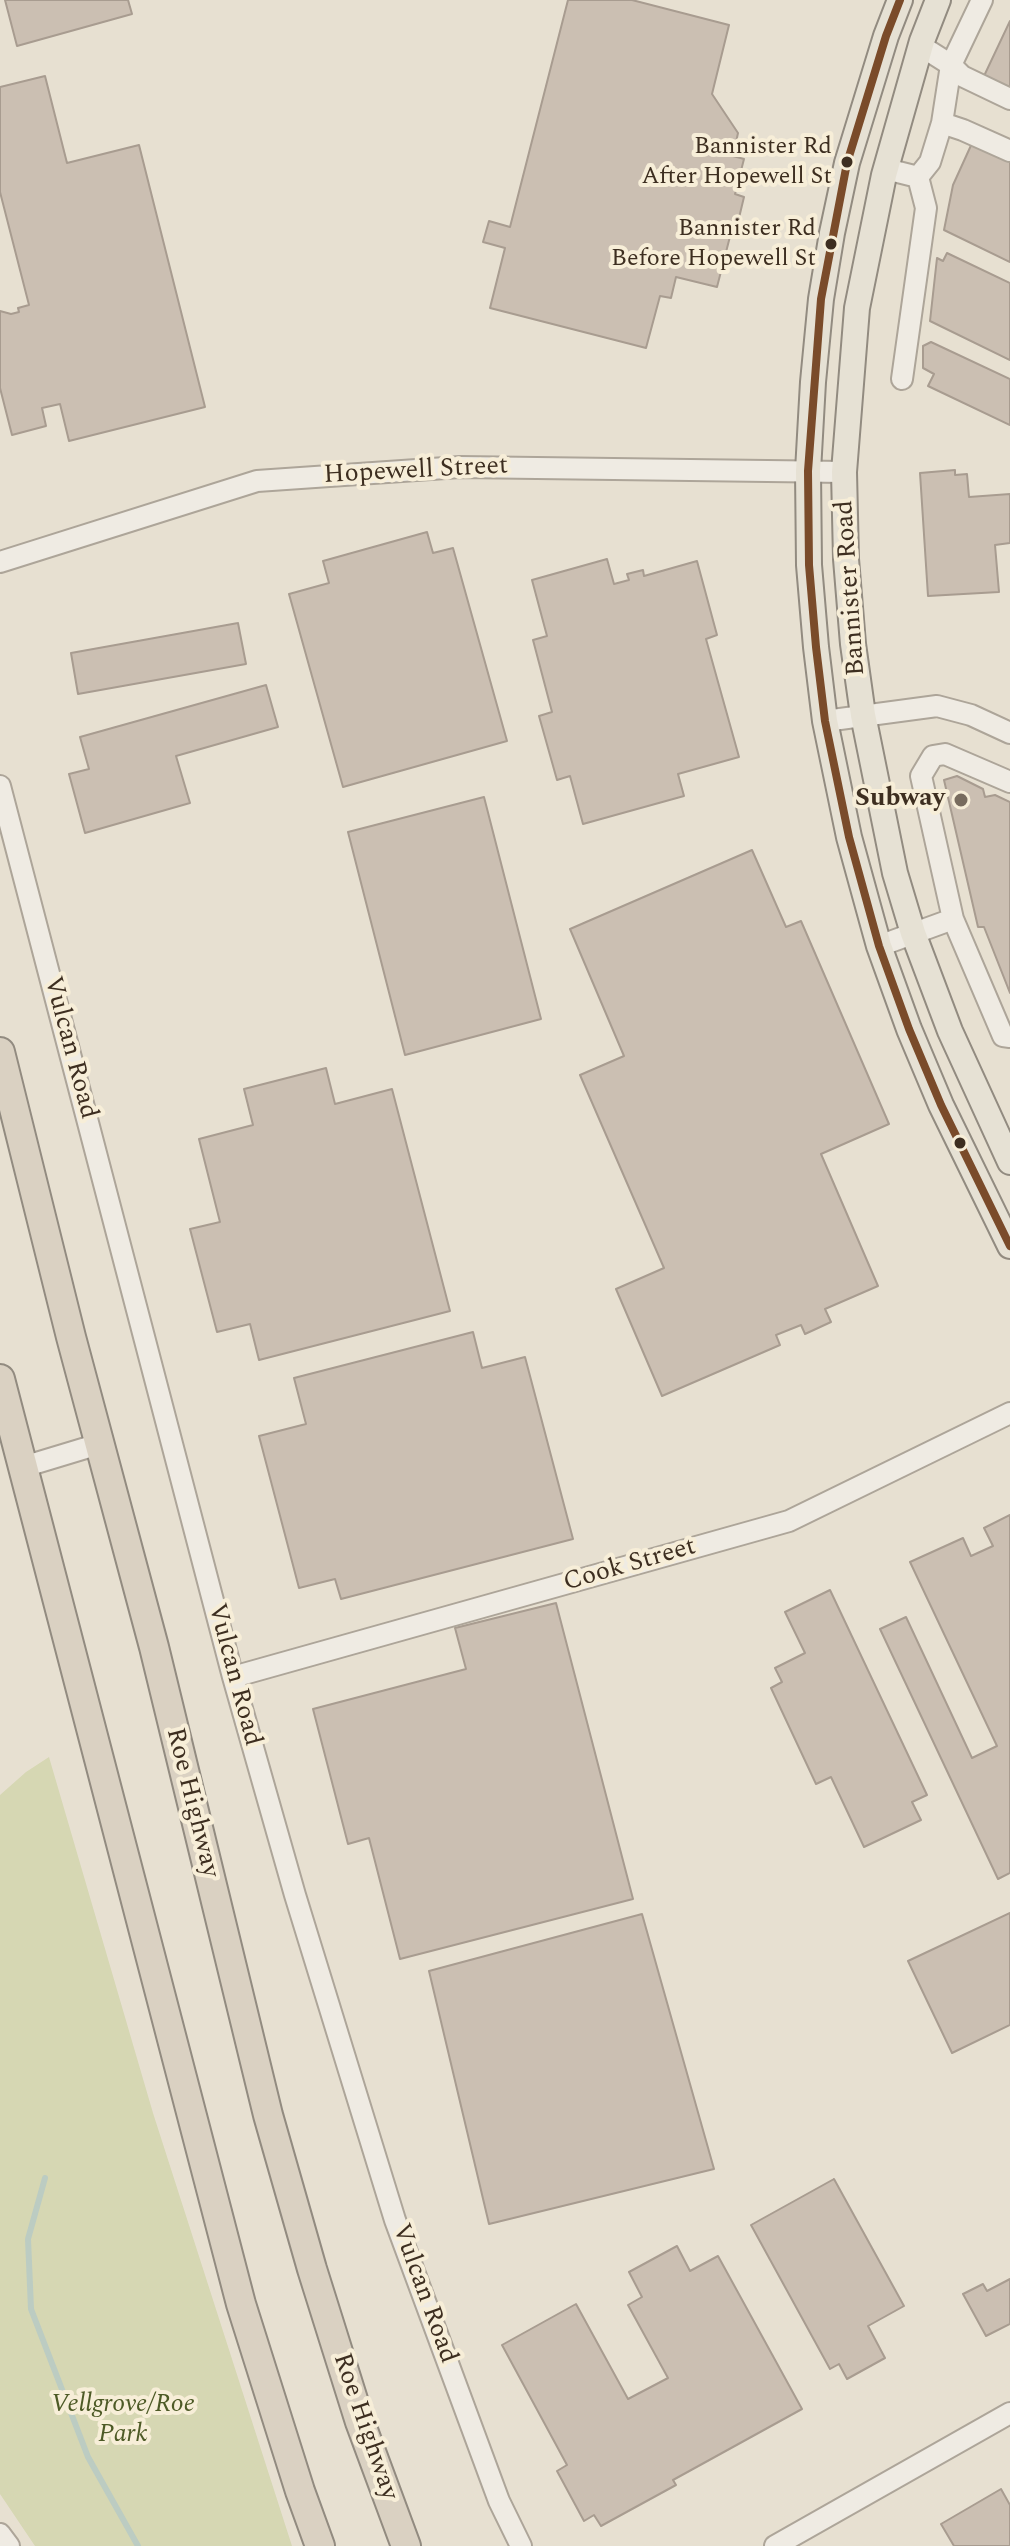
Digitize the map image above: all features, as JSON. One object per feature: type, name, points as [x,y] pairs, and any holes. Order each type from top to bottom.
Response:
[{"type":"highway","name":"Roe Highway","points":[[0,1052],[154,1647],[268,2115],[355,2406],[406,2546]]},
{"type":"highway","points":[[0,1379],[241,2304],[320,2546]]},
{"type":"main road","name":"Bannister Road","points":[[900,0],[847,163],[821,299],[808,471],[809,565],[825,721],[849,837],[879,946],[941,1105],[1010,1246]]},
{"type":"main road","name":"Bannister Road","points":[[938,0],[921,46],[886,169],[857,308],[844,472],[846,559],[863,715],[884,825],[913,933],[950,1031],[1010,1162]]},
{"type":"street","points":[[918,177],[930,162],[942,123],[951,65],[982,0]]},
{"type":"street","points":[[921,46],[962,76],[1010,99]]},
{"type":"street","points":[[942,123],[1010,151]]},
{"type":"street","points":[[886,169],[918,177]]},
{"type":"street","points":[[902,379],[926,208],[918,177]]},
{"type":"street","name":"Hopewell Street","points":[[0,562],[257,481],[460,467],[844,472]]},
{"type":"street","points":[[825,721],[937,706],[971,715],[1010,733]]},
{"type":"street","points":[[1010,782],[945,754],[933,756],[921,776],[953,919],[1003,1036],[1010,1037]]},
{"type":"street","name":"Vulcan Road","points":[[0,786],[233,1677],[295,1895],[395,2220],[499,2501],[521,2546]]},
{"type":"street","points":[[879,946],[953,919]]},
{"type":"street","name":"Cook Street","points":[[233,1677],[789,1521],[1010,1413]]},
{"type":"street","points":[[23,1467],[99,1444]]},
{"type":"street","points":[[775,2546],[1010,2413]]},
{"type":"street","points":[[0,2534],[9,2546]]},
{"type":"green space","name":"Vellgrove/Roe Park","points":[[49,1757],[153,2113],[292,2546],[35,2546],[0,2494],[0,1795]]},
{"type":"building","points":[[5,0],[128,0],[132,14],[17,46]]},
{"type":"building","points":[[568,0],[632,0],[729,25],[712,94],[738,133],[733,156],[744,159],[735,194],[744,197],[738,222],[734,221],[717,287],[676,277],[671,298],[660,296],[646,348],[490,308],[505,248],[483,242],[489,221],[510,227]]},
{"type":"building","points":[[1010,21],[1010,88],[984,76]]},
{"type":"building","points":[[45,76],[67,163],[139,145],[205,407],[69,441],[60,404],[42,408],[46,426],[12,435],[0,388],[0,311],[11,314],[29,305],[0,192],[0,87]]},
{"type":"building","points":[[973,141],[1010,159],[1010,262],[944,230],[953,185]]},
{"type":"building","points":[[947,253],[1010,283],[1010,360],[930,321],[937,258],[943,261]]},
{"type":"building","points":[[931,342],[1010,379],[1010,425],[928,386],[934,374],[923,368],[923,346]]},
{"type":"building","points":[[955,470],[955,475],[967,474],[969,497],[1010,494],[1010,543],[995,545],[999,592],[928,596],[920,473]]},
{"type":"building","points":[[427,532],[433,553],[453,548],[507,741],[343,787],[289,594],[329,583],[323,561]]},
{"type":"building","points":[[607,559],[614,584],[629,580],[627,574],[643,570],[644,576],[697,561],[717,635],[706,639],[739,757],[678,774],[684,796],[583,824],[570,776],[557,780],[539,716],[552,712],[533,640],[547,636],[532,580]]},
{"type":"building","points":[[238,623],[246,664],[78,694],[71,653]]},
{"type":"building","points":[[266,685],[278,727],[176,756],[190,803],[85,833],[69,774],[89,769],[80,737]]},
{"type":"building","points":[[957,776],[983,789],[985,797],[995,795],[1010,802],[1010,993],[984,927],[978,927],[944,780]]},
{"type":"building","points":[[484,797],[541,1019],[405,1055],[348,832]]},
{"type":"building","points":[[752,850],[786,927],[801,921],[889,1124],[821,1154],[878,1286],[825,1309],[831,1322],[805,1334],[801,1325],[776,1335],[780,1345],[662,1396],[616,1289],[664,1268],[580,1075],[624,1056],[570,929]]},
{"type":"building","points":[[326,1068],[335,1104],[392,1089],[450,1311],[259,1360],[250,1324],[217,1332],[190,1229],[220,1222],[199,1139],[253,1125],[244,1089]]},
{"type":"building","points":[[473,1332],[482,1368],[525,1357],[573,1539],[341,1599],[335,1579],[299,1588],[259,1436],[306,1424],[294,1378]]},
{"type":"building","points":[[1010,1515],[1010,1873],[998,1879],[880,1629],[906,1617],[972,1758],[997,1746],[910,1562],[963,1538],[971,1556],[993,1546],[984,1528]]},
{"type":"building","points":[[830,1590],[927,1795],[912,1802],[921,1820],[864,1847],[831,1777],[816,1784],[771,1688],[782,1682],[775,1668],[805,1653],[785,1612]]},
{"type":"building","points":[[556,1603],[633,1899],[400,1959],[369,1838],[348,1844],[313,1709],[466,1669],[455,1628]]},
{"type":"building","points":[[1010,1913],[1010,2025],[952,2053],[908,1961]]},
{"type":"building","points":[[642,1914],[714,2169],[489,2224],[429,1971]]},
{"type":"building","points":[[834,2179],[904,2306],[868,2326],[885,2358],[847,2379],[839,2364],[830,2369],[751,2225]]},
{"type":"building","points":[[677,2246],[690,2271],[718,2256],[802,2409],[673,2480],[676,2485],[601,2526],[594,2515],[584,2521],[557,2471],[567,2465],[502,2345],[576,2304],[628,2399],[668,2378],[628,2305],[642,2297],[629,2272]]},
{"type":"building","points":[[1010,2279],[1010,2324],[986,2336],[963,2294],[983,2284],[987,2291]]},
{"type":"building","points":[[1001,2489],[1010,2505],[1010,2546],[954,2546],[941,2524]]},
{"type":"waterway","points":[[45,2178],[28,2239],[31,2309],[88,2457],[138,2546]]},
{"type":"transit line","points":[[900,0],[847,163],[821,299],[808,471],[809,565],[816,647],[825,721],[849,837],[879,946],[941,1105],[1010,1246]]},
{"type":"place","name":"Bannister Rd After Hopewell St","points":[[847,162]]},
{"type":"place","name":"Bannister Rd Before Hopewell St","points":[[831,244]]},
{"type":"place","name":"Subway","points":[[961,800]]}]
